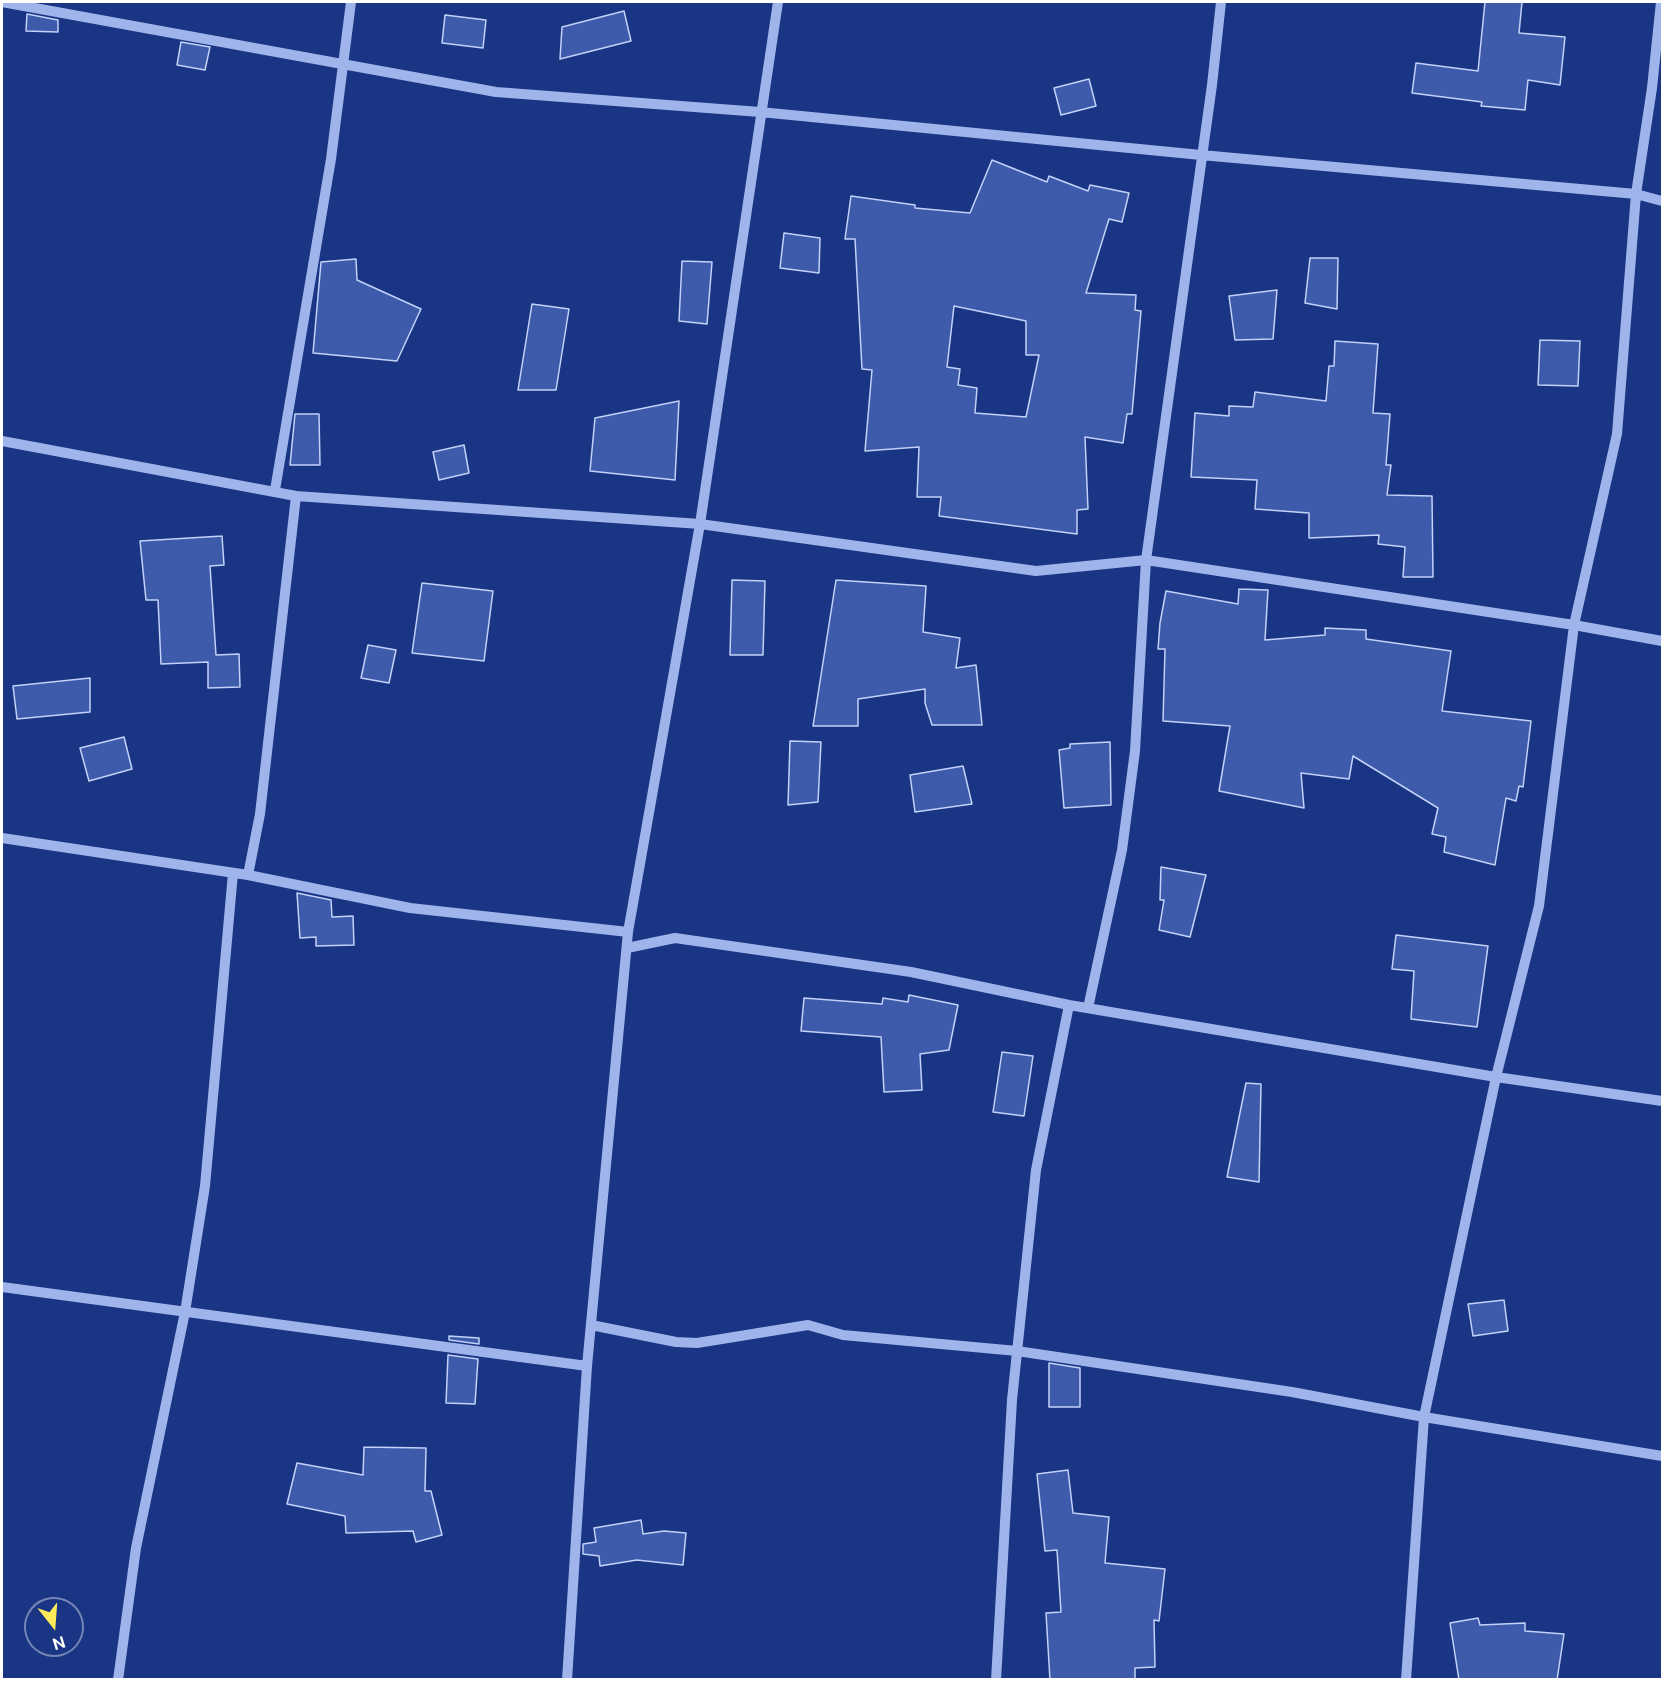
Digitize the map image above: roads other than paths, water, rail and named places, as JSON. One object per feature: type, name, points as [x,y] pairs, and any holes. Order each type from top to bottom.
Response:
[{"type":"street","points":[[2,2],[496,92],[760,111],[1201,156],[1636,194],[1662,201]]},
{"type":"street","points":[[274,490],[331,159],[351,2]]},
{"type":"street","points":[[567,1680],[587,1366],[628,932],[700,524],[778,2]]},
{"type":"street","points":[[1088,1008],[1122,850],[1135,751],[1146,560],[1221,2]]},
{"type":"street","points":[[1406,1680],[1424,1417],[1496,1077],[1539,906],[1574,625],[1617,434],[1636,194],[1652,88],[1661,2]]},
{"type":"street","points":[[2,441],[274,490],[296,496],[700,524],[1036,571],[1146,560],[1574,625],[1662,641]]},
{"type":"street","points":[[248,875],[260,813],[296,496]]},
{"type":"street","points":[[2,838],[248,875],[410,908],[628,932]]},
{"type":"street","points":[[118,1680],[136,1548],[185,1312],[205,1186],[233,873]]},
{"type":"street","points":[[627,948],[675,938],[911,972],[1069,1005],[1496,1077],[1662,1101]]},
{"type":"street","points":[[996,1680],[1017,1351],[1036,1170],[1069,1005]]},
{"type":"street","points":[[2,1287],[587,1366]]},
{"type":"street","points":[[591,1325],[676,1342],[697,1343],[808,1325],[843,1335],[1017,1351],[1292,1392],[1424,1417],[1662,1456]]}]
